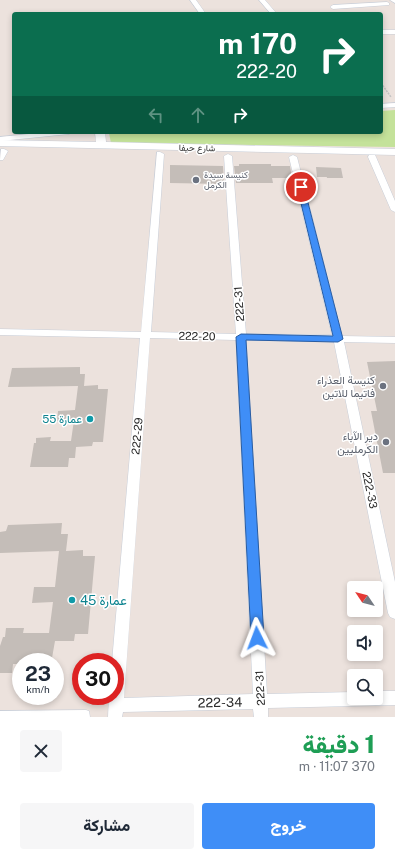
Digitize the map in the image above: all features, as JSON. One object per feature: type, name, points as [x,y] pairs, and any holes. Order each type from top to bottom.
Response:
[{"type":"main road","points":[[100,134],[101,146]]},
{"type":"main road","name":"شارع حيفا","points":[[1,153],[101,146],[395,152]]},
{"type":"main road","name":"شارع حيفا","points":[[1,153],[395,158]]},
{"type":"street","points":[[193,0],[202,12]]},
{"type":"street","points":[[262,0],[272,12]]},
{"type":"street","points":[[381,0],[392,9]]},
{"type":"street","points":[[333,7],[387,4]]},
{"type":"street","points":[[383,32],[395,32]]},
{"type":"street","points":[[383,106],[395,105]]},
{"type":"street","points":[[0,140],[52,134]]},
{"type":"street","name":"222-29","points":[[116,711],[160,154]]},
{"type":"street","name":"222-31","points":[[228,156],[241,337],[261,717]]},
{"type":"street","name":"222-33","points":[[293,157],[338,339],[395,613]]},
{"type":"street","points":[[372,157],[395,210]]},
{"type":"street","name":"222-20","points":[[0,332],[395,340]]},
{"type":"street","name":"222-34","points":[[116,711],[261,702],[395,698]]},
{"type":"lane","points":[[0,715],[86,714],[86,717]]},
{"type":"path","points":[[383,86],[392,97]]},
{"type":"green space","points":[[395,110],[395,147],[111,143],[109,134],[383,134],[383,111]]},
{"type":"building","points":[[239,164],[271,164],[271,166],[290,166],[292,178],[272,178],[273,183],[236,183],[234,166],[239,166]]},
{"type":"building","points":[[170,165],[223,166],[224,184],[170,183]]},
{"type":"building","points":[[316,167],[341,168],[343,178],[317,177]]},
{"type":"building","points":[[395,361],[395,473],[383,473],[371,411],[377,411],[367,362]]},
{"type":"building","name":"عمارة 55","points":[[80,367],[80,374],[85,374],[84,386],[98,385],[98,389],[108,389],[103,442],[93,442],[92,446],[76,447],[75,458],[69,458],[68,467],[30,467],[36,438],[51,437],[50,441],[71,441],[74,420],[57,421],[58,411],[75,410],[78,386],[8,387],[12,368]]},
{"type":"building","name":"عمارة 45","points":[[62,523],[61,534],[68,534],[66,551],[83,550],[83,556],[95,556],[88,634],[75,634],[74,641],[55,641],[53,653],[12,653],[12,673],[0,673],[0,646],[3,637],[5,637],[6,628],[24,628],[23,633],[49,633],[53,602],[32,603],[34,587],[55,587],[59,551],[0,553],[0,532],[6,531],[8,525]]},
{"type":"place","name":"كنيسة سيدة الكرمل","points":[[196,180]]},
{"type":"place","name":"كنيسة العذراء فاتيما للاتين","points":[[383,386]]},
{"type":"place","name":"عمارة 55","points":[[90,419]]},
{"type":"place","name":"دير الآباء الكرمليين","points":[[386,442]]},
{"type":"place","name":"عمارة 45","points":[[72,600]]},
{"type":"route","points":[[257,638],[241,337],[338,339],[301,187]]}]
